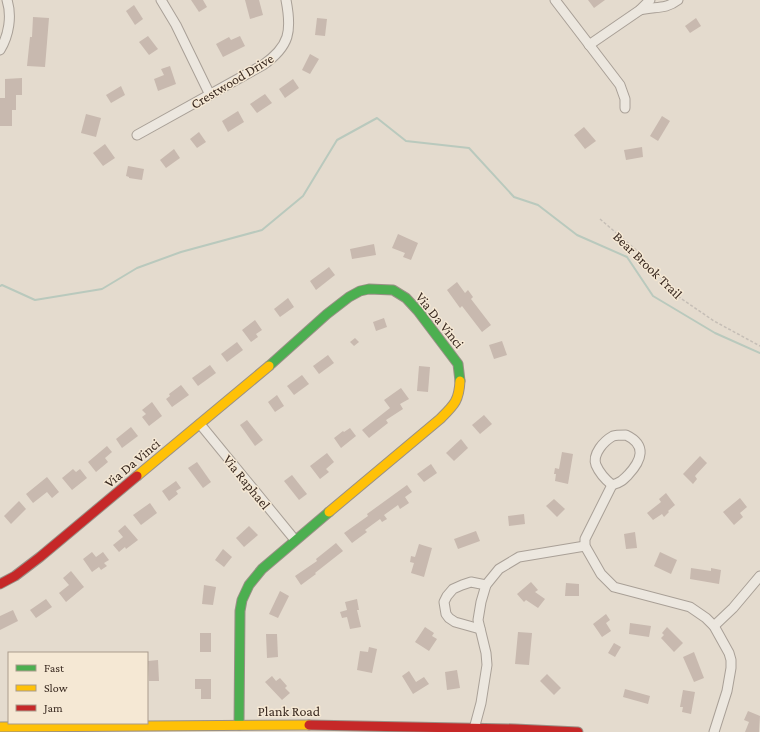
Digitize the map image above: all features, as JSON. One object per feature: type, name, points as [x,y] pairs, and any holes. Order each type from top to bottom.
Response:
[{"type":"street","points":[[0,50],[5,41],[9,23],[10,10],[7,0]]},
{"type":"street","points":[[161,0],[179,31],[210,95]]},
{"type":"street","name":"Crestwood Drive","points":[[137,135],[264,65],[275,57],[282,50],[287,35],[288,18],[286,0]]},
{"type":"street","points":[[555,0],[620,85],[625,99],[626,108]]},
{"type":"street","points":[[589,45],[640,10],[650,0]]},
{"type":"street","points":[[640,10],[665,7],[678,0]]},
{"type":"street","name":"Via Da Vinci","points":[[0,584],[16,576],[40,557],[273,363],[327,314],[354,294],[369,289],[393,290],[406,298],[418,311],[458,364],[460,377],[459,395],[453,406],[440,419],[295,540],[262,569],[249,585],[242,600],[240,611],[239,725]]},
{"type":"street","name":"Via Raphael","points":[[200,424],[295,540]]},
{"type":"street","points":[[612,485],[595,464],[596,456],[604,442],[614,436],[626,435],[633,438],[640,448],[641,457],[634,468],[619,483],[612,485],[585,538],[585,546],[601,574],[614,587],[690,607],[706,618],[714,626],[727,649],[731,660],[727,692],[714,732]]},
{"type":"street","points":[[474,730],[488,665],[478,620],[486,585],[499,569],[520,557],[585,546]]},
{"type":"street","points":[[714,626],[734,608],[760,576]]},
{"type":"street","points":[[480,629],[455,622],[449,618],[446,614],[444,602],[453,589],[462,585],[471,582],[486,585]]},
{"type":"street","name":"Plank Road","points":[[0,726],[119,727],[291,725],[474,730],[514,729],[578,732]]},
{"type":"path","name":"Bear Brook Trail","points":[[600,220],[635,249],[676,295],[714,321],[760,346]]},
{"type":"building","points":[[191,0],[203,0],[207,7],[199,12]]},
{"type":"building","points":[[245,0],[259,0],[263,15],[250,19]]},
{"type":"building","points":[[588,0],[605,0],[594,8]]},
{"type":"building","points":[[134,5],[143,19],[135,25],[126,11]]},
{"type":"building","points":[[33,17],[49,18],[45,67],[27,66],[30,37],[32,37]]},
{"type":"building","points":[[317,18],[327,19],[325,36],[315,35]]},
{"type":"building","points":[[696,18],[701,26],[690,33],[685,26]]},
{"type":"building","points":[[148,36],[158,49],[149,55],[139,42]]},
{"type":"building","points":[[240,36],[245,46],[223,57],[216,44],[229,37],[231,40]]},
{"type":"building","points":[[310,54],[319,59],[310,74],[302,70]]},
{"type":"building","points":[[170,66],[176,84],[158,91],[154,79],[164,75],[161,69]]},
{"type":"building","points":[[22,78],[22,95],[16,95],[16,110],[12,110],[12,126],[0,126],[0,98],[5,98],[5,79]]},
{"type":"building","points":[[293,79],[299,88],[285,98],[279,89]]},
{"type":"building","points":[[121,86],[125,95],[111,103],[106,95]]},
{"type":"building","points":[[265,94],[272,103],[257,113],[250,104]]},
{"type":"building","points":[[238,111],[244,122],[228,132],[222,121]]},
{"type":"building","points":[[86,114],[101,118],[96,137],[81,133]]},
{"type":"building","points":[[662,116],[670,121],[658,141],[650,136]]},
{"type":"building","points":[[584,127],[596,141],[585,149],[574,135]]},
{"type":"building","points":[[199,132],[206,142],[197,148],[190,139]]},
{"type":"building","points":[[105,144],[115,158],[103,166],[93,153]]},
{"type":"building","points":[[642,147],[643,157],[626,160],[624,150]]},
{"type":"building","points":[[174,149],[180,158],[166,168],[160,160]]},
{"type":"building","points":[[128,166],[144,169],[142,180],[129,178],[126,176]]},
{"type":"building","points":[[398,234],[418,243],[411,260],[403,257],[405,253],[392,248]]},
{"type":"building","points":[[374,244],[376,255],[352,259],[350,249]]},
{"type":"building","points":[[329,267],[335,275],[316,290],[310,281]]},
{"type":"building","points":[[457,282],[465,293],[468,290],[473,297],[471,299],[491,325],[482,332],[462,306],[460,308],[447,290]]},
{"type":"building","points":[[288,298],[294,307],[280,317],[274,309]]},
{"type":"building","points":[[384,318],[387,327],[376,331],[373,322]]},
{"type":"building","points":[[255,320],[262,330],[256,334],[258,337],[251,342],[242,330]]},
{"type":"building","points":[[355,338],[359,342],[354,346],[350,342]]},
{"type":"building","points":[[502,341],[507,355],[494,359],[489,345]]},
{"type":"building","points":[[237,342],[243,350],[227,362],[221,354]]},
{"type":"building","points":[[328,355],[334,363],[319,374],[313,366]]},
{"type":"building","points":[[210,365],[216,373],[198,386],[192,378]]},
{"type":"building","points":[[419,366],[430,367],[428,392],[417,391]]},
{"type":"building","points":[[302,375],[309,384],[294,395],[287,386]]},
{"type":"building","points":[[181,385],[189,395],[172,407],[166,399],[170,396],[169,394]]},
{"type":"building","points":[[401,388],[409,399],[400,404],[403,409],[386,420],[388,423],[369,438],[362,430],[390,408],[384,400]]},
{"type":"building","points":[[277,395],[284,406],[275,412],[268,402]]},
{"type":"building","points":[[152,402],[162,416],[149,426],[142,417],[146,414],[142,410]]},
{"type":"building","points":[[484,415],[492,424],[480,434],[472,425]]},
{"type":"building","points":[[247,420],[263,440],[255,446],[240,425]]},
{"type":"building","points":[[131,427],[138,436],[122,448],[116,439]]},
{"type":"building","points":[[350,428],[356,436],[341,448],[334,438]]},
{"type":"building","points":[[461,439],[468,448],[454,461],[446,453]]},
{"type":"building","points":[[107,446],[112,452],[105,458],[108,462],[96,472],[88,462]]},
{"type":"building","points":[[562,452],[573,454],[568,484],[555,481],[555,468],[559,469]]},
{"type":"building","points":[[327,453],[334,462],[326,469],[329,472],[320,479],[310,466]]},
{"type":"building","points":[[700,456],[707,463],[695,476],[697,479],[693,484],[683,474]]},
{"type":"building","points":[[197,462],[211,482],[203,488],[188,468]]},
{"type":"building","points":[[431,464],[437,473],[424,482],[417,474]]},
{"type":"building","points":[[73,469],[76,472],[80,469],[87,478],[72,490],[62,478]]},
{"type":"building","points":[[292,475],[307,494],[299,500],[284,481]]},
{"type":"building","points":[[47,477],[59,492],[52,498],[47,492],[33,503],[26,494]]},
{"type":"building","points":[[176,481],[181,488],[176,491],[178,494],[169,501],[162,491]]},
{"type":"building","points":[[407,485],[412,492],[405,497],[409,503],[400,509],[398,505],[384,515],[387,519],[382,522],[380,519],[365,530],[367,532],[352,543],[344,533]]},
{"type":"building","points":[[666,493],[675,505],[664,517],[662,514],[653,520],[647,513],[661,502],[659,499]]},
{"type":"building","points":[[740,498],[747,507],[740,513],[743,517],[734,525],[723,512]]},
{"type":"building","points":[[554,499],[565,509],[557,517],[546,506]]},
{"type":"building","points":[[19,501],[26,509],[11,524],[4,516]]},
{"type":"building","points":[[150,503],[157,513],[141,525],[133,515]]},
{"type":"building","points":[[524,514],[525,524],[509,526],[508,516]]},
{"type":"building","points":[[125,525],[138,540],[126,549],[125,547],[119,552],[113,545],[123,537],[118,531]]},
{"type":"building","points":[[249,526],[258,535],[244,547],[236,538]]},
{"type":"building","points":[[476,531],[480,541],[458,549],[454,539]]},
{"type":"building","points":[[635,532],[637,548],[626,549],[624,534]]},
{"type":"building","points":[[336,543],[343,551],[301,585],[295,576],[317,561],[316,559]]},
{"type":"building","points":[[419,544],[432,548],[424,577],[411,573],[414,563],[410,562],[411,556],[415,557]]},
{"type":"building","points":[[223,549],[232,557],[224,567],[215,560]]},
{"type":"building","points":[[92,552],[96,557],[103,552],[109,560],[104,563],[107,566],[101,570],[99,567],[92,572],[83,559]]},
{"type":"building","points":[[660,552],[677,560],[671,574],[654,566]]},
{"type":"building","points":[[691,568],[711,571],[711,568],[721,570],[719,584],[690,579]]},
{"type":"building","points":[[71,571],[84,587],[66,602],[59,593],[69,585],[63,578]]},
{"type":"building","points":[[531,582],[538,590],[535,592],[545,599],[538,608],[526,600],[524,602],[517,594]]},
{"type":"building","points":[[566,583],[579,584],[579,596],[565,596]]},
{"type":"building","points":[[204,585],[216,587],[213,605],[202,604]]},
{"type":"building","points":[[280,591],[289,596],[278,618],[269,614]]},
{"type":"building","points":[[46,599],[52,607],[36,618],[30,610]]},
{"type":"building","points":[[357,599],[359,610],[357,610],[361,627],[350,629],[347,617],[342,618],[340,612],[347,610],[345,602]]},
{"type":"building","points":[[13,610],[18,621],[0,630],[0,616]]},
{"type":"building","points":[[606,614],[610,620],[606,623],[611,631],[602,637],[593,624]]},
{"type":"building","points":[[630,623],[651,626],[649,637],[629,634]]},
{"type":"building","points":[[425,627],[434,633],[432,636],[437,639],[429,651],[415,642]]},
{"type":"building","points":[[667,627],[683,643],[674,652],[661,638],[664,635],[662,633]]},
{"type":"building","points":[[518,632],[532,633],[529,665],[515,664]]},
{"type":"building","points":[[200,633],[211,633],[211,652],[200,652]]},
{"type":"building","points":[[266,634],[277,634],[278,657],[267,658]]},
{"type":"building","points":[[614,643],[621,647],[615,657],[608,653]]},
{"type":"building","points":[[369,647],[377,649],[372,673],[357,670],[360,651],[368,652]]},
{"type":"building","points":[[694,652],[704,678],[694,682],[683,657]]},
{"type":"building","points":[[158,660],[159,681],[149,681],[148,661]]},
{"type":"building","points":[[457,670],[460,688],[447,690],[445,672]]},
{"type":"building","points":[[409,671],[416,682],[424,677],[429,684],[413,694],[402,676]]},
{"type":"building","points":[[547,674],[561,688],[554,695],[540,681]]},
{"type":"building","points":[[272,676],[276,681],[280,678],[287,686],[285,688],[290,693],[282,700],[265,682]]},
{"type":"building","points":[[195,679],[211,679],[211,699],[201,699],[201,689],[195,689]]},
{"type":"building","points":[[625,689],[650,696],[648,704],[623,697]]},
{"type":"building","points":[[683,690],[695,692],[691,714],[682,712],[683,707],[680,707]]},
{"type":"building","points":[[748,711],[760,716],[759,732],[745,732],[749,722],[744,720]]},
{"type":"waterway","points":[[0,286],[2,285],[35,300],[102,289],[137,268],[181,252],[262,230],[303,196],[337,140],[377,118],[406,141],[469,148],[514,197],[538,205],[577,235],[627,257],[653,296],[715,333],[760,353]]},
{"type":"traffic: fast","points":[[269,366],[327,314],[349,297],[360,291],[369,289],[393,290],[406,298],[418,311],[458,364],[460,381]]},
{"type":"traffic: fast","points":[[239,725],[240,611],[242,600],[249,585],[262,569],[329,512]]},
{"type":"traffic: slow","points":[[137,476],[269,366]]},
{"type":"traffic: slow","points":[[329,512],[440,419],[455,402],[460,381]]},
{"type":"traffic: slow","points":[[0,727],[309,725]]},
{"type":"traffic: jam","points":[[0,584],[15,576],[40,557],[137,476]]},
{"type":"traffic: jam","points":[[309,725],[515,729],[578,732]]}]
